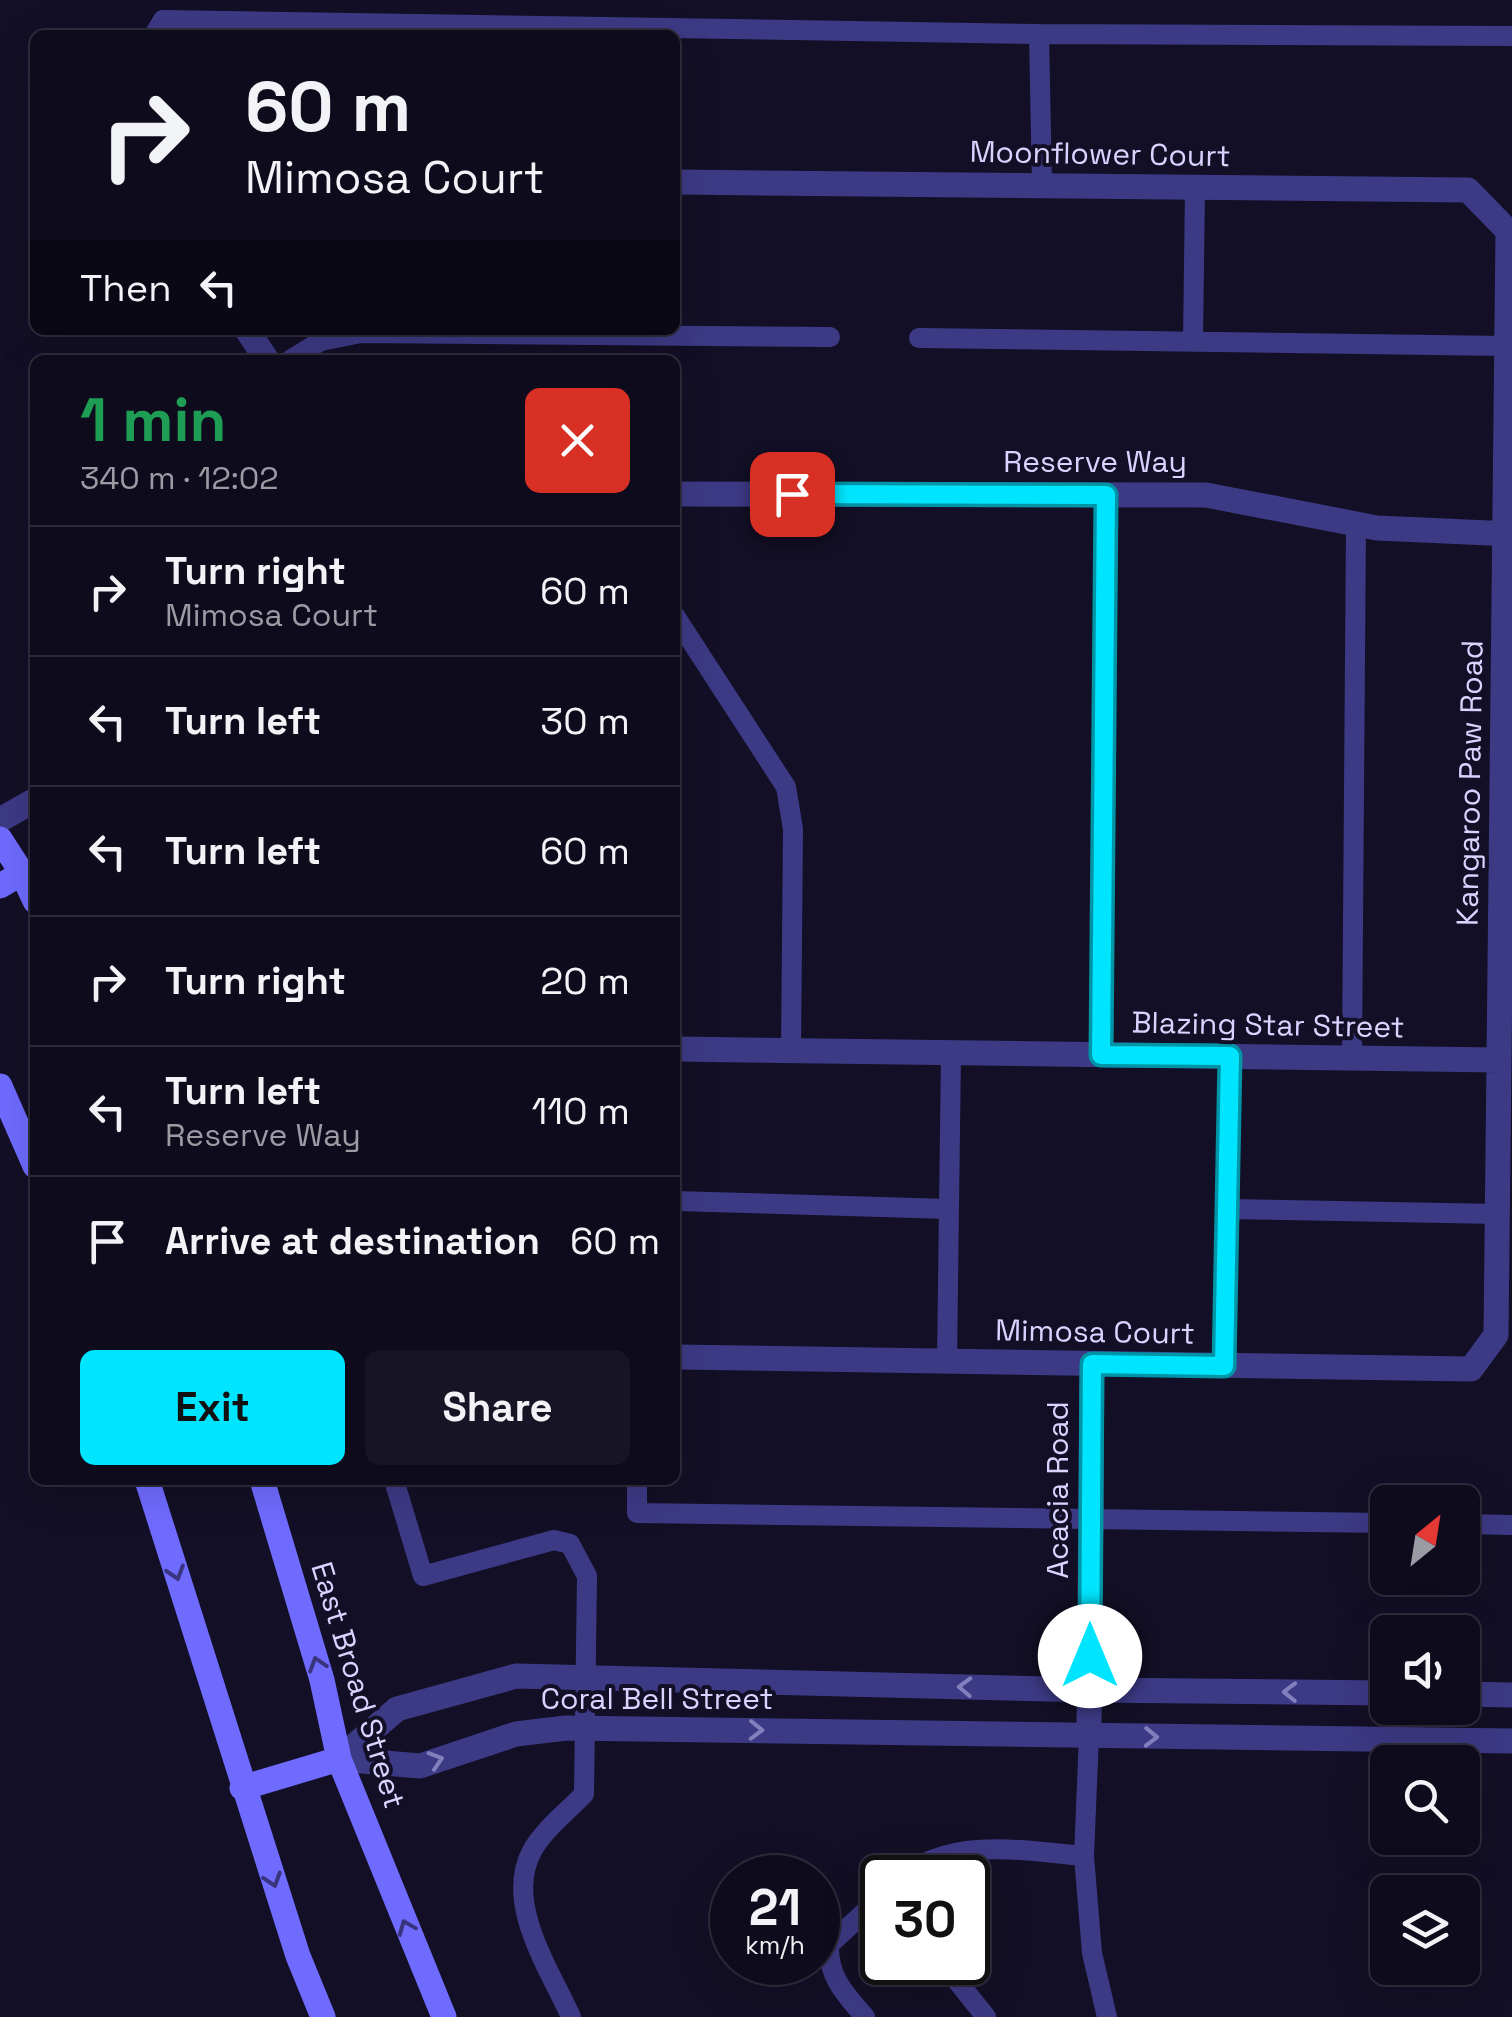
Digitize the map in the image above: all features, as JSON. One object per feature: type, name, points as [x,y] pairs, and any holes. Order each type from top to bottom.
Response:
[{"type":"main road","points":[[0,840],[19,875]]},
{"type":"main road","points":[[0,1086],[30,1155]]},
{"type":"main road","points":[[148,1485],[242,1788],[298,1956],[323,2017]]},
{"type":"main road","name":"East Broad Street","points":[[264,1485],[322,1680],[340,1759],[444,2017]]},
{"type":"main road","points":[[242,1788],[340,1759]]},
{"type":"street","name":"Moonflower Court","points":[[680,182],[1468,190],[1508,231]]},
{"type":"street","name":"Kangaroo Paw Road","points":[[1496,1335],[1507,897],[1508,231]]},
{"type":"street","name":"Reserve Way","points":[[680,494],[1206,495],[1377,528],[1508,534]]},
{"type":"street","points":[[0,820],[30,803]]},
{"type":"street","name":"Blazing Star Street","points":[[680,1049],[1500,1060]]},
{"type":"street","name":"Mimosa Court","points":[[680,1358],[1471,1369],[1496,1335]]},
{"type":"street","name":"Acacia Road","points":[[1089,1736],[1092,1364]]},
{"type":"street","name":"Coral Bell Street","points":[[340,1759],[397,1709],[516,1676],[1370,1694]]},
{"type":"street","points":[[1480,1694],[1512,1695]]},
{"type":"street","name":"Coral Bell Street","points":[[340,1759],[420,1766],[516,1734],[584,1728],[1512,1742]]},
{"type":"lane","points":[[157,30],[163,20],[1039,34],[1512,36]]},
{"type":"lane","points":[[1039,34],[1042,186]]},
{"type":"lane","points":[[1193,342],[1195,188]]},
{"type":"lane","points":[[680,334],[830,337]]},
{"type":"lane","points":[[298,355],[321,340],[349,335]]},
{"type":"lane","points":[[918,338],[1506,346]]},
{"type":"lane","points":[[1101,1055],[1106,495]]},
{"type":"lane","points":[[1352,1058],[1356,524]]},
{"type":"lane","points":[[680,624],[786,787],[794,830],[791,1051]]},
{"type":"lane","points":[[947,1362],[951,1053]]},
{"type":"lane","points":[[1224,1366],[1230,1056]]},
{"type":"lane","points":[[680,1201],[949,1209]]},
{"type":"lane","points":[[1226,1209],[1498,1214]]},
{"type":"lane","points":[[397,1485],[423,1576],[554,1540],[570,1544],[587,1576],[584,1794],[533,1848],[521,1878],[522,1906],[571,2017]]},
{"type":"lane","points":[[637,1485],[637,1513],[1370,1524]]},
{"type":"lane","points":[[1480,1524],[1512,1525]]},
{"type":"lane","points":[[1089,1736],[1084,1856],[1092,1953],[1107,2017]]},
{"type":"lane","points":[[946,1855],[1007,1849],[1084,1856]]},
{"type":"lane","points":[[860,1916],[829,1945],[828,1964],[839,1987],[866,2017]]},
{"type":"lane","points":[[960,1985],[986,2017]]},
{"type":"route","points":[[792,494],[1106,495],[1101,1055],[1230,1056],[1224,1366],[1092,1364],[1090,1656]]}]
